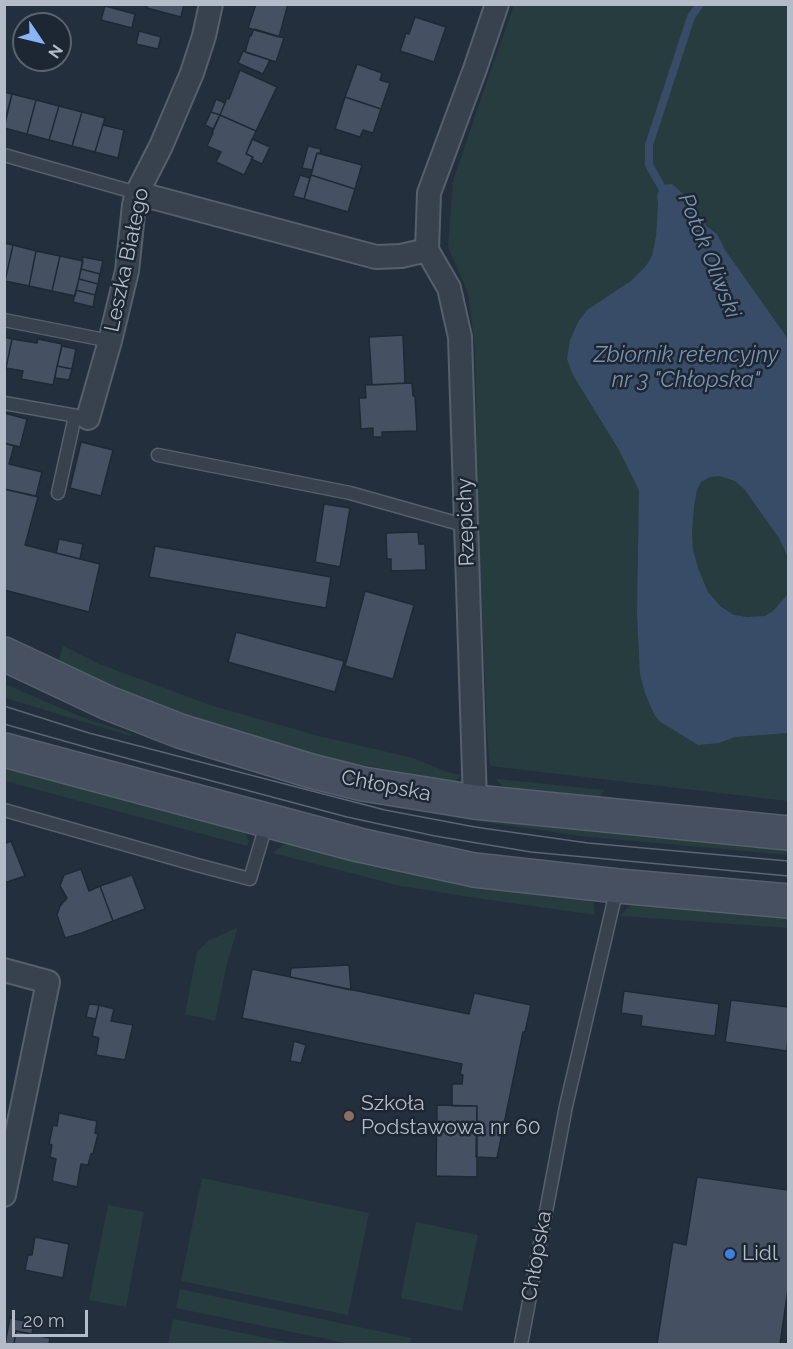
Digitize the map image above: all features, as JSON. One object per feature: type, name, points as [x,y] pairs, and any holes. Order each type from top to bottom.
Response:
[{"type":"main road","name":"Chłopska","points":[[4,654],[108,703],[180,731],[310,771],[363,784],[475,802],[789,833]]},
{"type":"main road","points":[[4,750],[359,846],[474,870],[618,886],[789,901]]},
{"type":"street","name":"Leszka Białego","points":[[81,417],[110,341],[127,271],[137,193],[161,146],[192,73],[211,4]]},
{"type":"street","points":[[137,193],[376,256],[401,256],[427,250],[429,193],[497,4]]},
{"type":"street","name":"Rzepichy","points":[[427,250],[449,288],[460,337],[475,802]]},
{"type":"street","points":[[4,970],[48,982],[4,1195]]},
{"type":"lane","points":[[4,155],[137,193]]},
{"type":"lane","points":[[4,320],[110,341]]},
{"type":"lane","points":[[4,403],[81,417],[58,494]]},
{"type":"lane","points":[[158,455],[350,493],[467,526]]},
{"type":"lane","points":[[4,810],[250,879],[267,821]]},
{"type":"lane","name":"Chłopska","points":[[521,1344],[566,1106],[618,886]]},
{"type":"green space","points":[[514,5],[788,5],[788,801],[490,766],[478,510],[475,347],[468,293],[448,247],[453,181]]},
{"type":"green space","points":[[63,646],[99,664],[213,706],[315,735],[413,758],[447,772],[461,775],[455,781],[449,781],[347,762],[276,744],[151,703],[58,664]]},
{"type":"green space","points":[[5,684],[84,718],[132,734],[131,736],[5,698]]},
{"type":"green space","points":[[5,769],[20,770],[244,831],[249,841],[247,846],[5,781]]},
{"type":"green space","points":[[496,779],[605,790],[598,799],[504,788]]},
{"type":"green space","points":[[409,806],[788,849],[788,855],[580,836],[463,819],[409,808]]},
{"type":"green space","points":[[293,844],[383,867],[590,900],[594,904],[595,915],[401,886],[273,853],[283,845]]},
{"type":"green space","points":[[632,905],[788,917],[788,928],[621,916]]},
{"type":"green space","points":[[238,927],[227,963],[215,1021],[185,1014],[197,952],[208,941]]},
{"type":"green space","points":[[202,1178],[369,1213],[348,1315],[181,1281]]},
{"type":"green space","points":[[108,1205],[144,1212],[126,1307],[89,1300]]},
{"type":"green space","points":[[416,1222],[478,1235],[462,1311],[401,1298]]},
{"type":"green space","points":[[180,1289],[411,1338],[410,1344],[350,1344],[176,1308]]},
{"type":"green space","points":[[173,1319],[296,1344],[168,1344]]},
{"type":"water","name":"Zbiornik retencyjny nr 3 \"Chłopska\"","points":[[672,184],[692,202],[706,226],[717,234],[725,250],[788,339],[788,557],[779,538],[745,490],[735,481],[720,476],[710,477],[701,482],[697,490],[692,533],[693,550],[708,592],[720,606],[734,615],[765,616],[773,611],[788,594],[788,733],[735,737],[719,743],[698,745],[659,721],[645,693],[640,674],[637,613],[639,490],[619,450],[573,375],[567,359],[570,340],[578,322],[587,310],[631,281],[646,266],[652,256],[656,237],[657,195],[661,185]]},
{"type":"building","points":[[147,4],[184,4],[181,17],[147,8]]},
{"type":"building","points":[[256,4],[288,4],[279,37],[248,28]]},
{"type":"building","points":[[105,6],[135,14],[132,28],[101,20]]},
{"type":"building","points":[[415,17],[446,27],[434,62],[400,51]]},
{"type":"building","points":[[254,29],[284,38],[276,62],[245,52]]},
{"type":"building","points":[[139,31],[161,37],[158,49],[136,44]]},
{"type":"building","points":[[243,51],[270,60],[263,74],[238,63]]},
{"type":"building","points":[[357,64],[382,73],[380,80],[390,83],[381,109],[345,97]]},
{"type":"building","points":[[240,70],[277,87],[256,131],[220,115]]},
{"type":"building","points":[[4,92],[12,94],[4,124]]},
{"type":"building","points":[[12,94],[36,100],[27,134],[4,128]]},
{"type":"building","points":[[345,97],[381,109],[373,133],[363,130],[360,137],[335,129]]},
{"type":"building","points":[[216,99],[225,103],[220,115],[211,112]]},
{"type":"building","points":[[36,100],[59,106],[49,140],[27,134]]},
{"type":"building","points":[[59,106],[82,112],[72,146],[49,140]]},
{"type":"building","points":[[82,112],[105,118],[95,152],[72,146]]},
{"type":"building","points":[[211,112],[220,115],[213,129],[205,125]]},
{"type":"building","points":[[220,115],[256,131],[246,154],[253,157],[244,175],[216,162],[221,152],[207,146]]},
{"type":"building","points":[[103,125],[124,130],[118,158],[95,152]]},
{"type":"building","points":[[252,139],[270,147],[262,164],[246,154]]},
{"type":"building","points":[[308,146],[321,149],[320,154],[317,153],[312,170],[302,168]]},
{"type":"building","points":[[317,153],[362,165],[355,189],[311,175]]},
{"type":"building","points":[[300,175],[310,178],[304,199],[293,196]]},
{"type":"building","points":[[311,175],[355,189],[348,212],[304,199]]},
{"type":"building","points":[[4,243],[13,245],[5,281],[4,280]]},
{"type":"building","points":[[13,245],[36,251],[29,286],[5,281]]},
{"type":"building","points":[[36,251],[60,256],[52,291],[29,286]]},
{"type":"building","points":[[60,256],[83,261],[75,296],[52,291]]},
{"type":"building","points":[[83,257],[103,261],[100,274],[81,269]]},
{"type":"building","points":[[81,269],[100,274],[98,284],[79,279]]},
{"type":"building","points":[[79,279],[98,284],[95,295],[76,290]]},
{"type":"building","points":[[76,290],[95,295],[93,307],[73,302]]},
{"type":"building","points":[[403,335],[405,383],[372,385],[369,337]]},
{"type":"building","points":[[4,337],[12,339],[6,368],[4,368]]},
{"type":"building","points":[[12,339],[37,343],[38,339],[62,344],[53,385],[21,379],[23,371],[6,368]]},
{"type":"building","points":[[62,346],[76,349],[72,369],[57,366]]},
{"type":"building","points":[[57,366],[72,369],[69,380],[55,378]]},
{"type":"building","points":[[412,383],[417,431],[382,432],[382,437],[373,437],[373,428],[361,429],[359,398],[366,398],[365,385]]},
{"type":"building","points":[[4,413],[27,419],[20,447],[4,443]]},
{"type":"building","points":[[81,442],[113,450],[101,496],[70,488]]},
{"type":"building","points":[[4,443],[14,446],[9,464],[42,472],[36,496],[4,489]]},
{"type":"building","points":[[4,489],[38,497],[25,545],[100,564],[89,612],[4,590]]},
{"type":"building","points":[[324,504],[350,508],[340,567],[315,562]]},
{"type":"building","points":[[418,532],[419,544],[425,544],[426,570],[391,571],[391,559],[387,559],[386,533]]},
{"type":"building","points":[[59,539],[83,544],[80,559],[56,553]]},
{"type":"building","points":[[155,546],[331,577],[326,608],[149,577]]},
{"type":"building","points":[[365,591],[414,605],[393,679],[345,666]]},
{"type":"building","points":[[236,632],[344,661],[335,692],[228,662]]},
{"type":"building","points":[[11,841],[25,876],[4,883],[4,844]]},
{"type":"building","points":[[81,869],[89,891],[100,886],[113,921],[65,938],[57,915],[60,906],[67,898],[60,886],[64,875]]},
{"type":"building","points":[[132,875],[145,909],[113,921],[100,886]]},
{"type":"building","points":[[349,965],[351,990],[290,977],[291,968]]},
{"type":"building","points":[[252,969],[469,1014],[474,993],[531,1005],[525,1032],[523,1032],[497,1158],[476,1157],[477,1106],[452,1106],[452,1084],[462,1084],[463,1075],[460,1074],[462,1064],[242,1018]]},
{"type":"building","points":[[624,991],[719,1004],[715,1036],[641,1026],[642,1016],[621,1013]]},
{"type":"building","points":[[731,1000],[788,1007],[787,1051],[725,1042]]},
{"type":"building","points":[[89,1004],[99,1005],[96,1019],[86,1017]]},
{"type":"building","points":[[99,1005],[114,1009],[111,1021],[133,1025],[125,1060],[96,1055],[99,1038],[92,1036]]},
{"type":"building","points":[[294,1041],[306,1045],[301,1063],[290,1061]]},
{"type":"building","points":[[437,1105],[477,1106],[477,1177],[436,1176]]},
{"type":"building","points":[[59,1113],[97,1121],[95,1133],[98,1134],[93,1154],[91,1154],[88,1165],[81,1164],[77,1187],[52,1181],[56,1159],[50,1157],[52,1145],[49,1144],[53,1125],[57,1126]]},
{"type":"building","name":"Lidl","points":[[697,1177],[788,1190],[788,1289],[780,1344],[657,1344],[673,1242],[686,1245]]},
{"type":"building","points":[[35,1237],[69,1244],[63,1278],[25,1270],[28,1255],[32,1255]]},
{"type":"building","points":[[10,1318],[34,1323],[32,1334],[16,1331],[14,1344],[5,1344]]},
{"type":"building","points":[[16,1331],[50,1338],[49,1344],[14,1344]]},
{"type":"waterway","name":"Potok Oliwski","points":[[665,193],[649,165],[649,145],[691,17],[700,4]]},
{"type":"tram line","points":[[4,706],[89,733],[385,810],[475,827],[588,843],[788,861]]},
{"type":"tram line","points":[[4,724],[347,817],[435,836],[531,852],[788,876]]},
{"type":"place","name":"Szkoła Podstawowa nr 60","points":[[349,1116]]},
{"type":"place","name":"Lidl","points":[[730,1254]]}]
